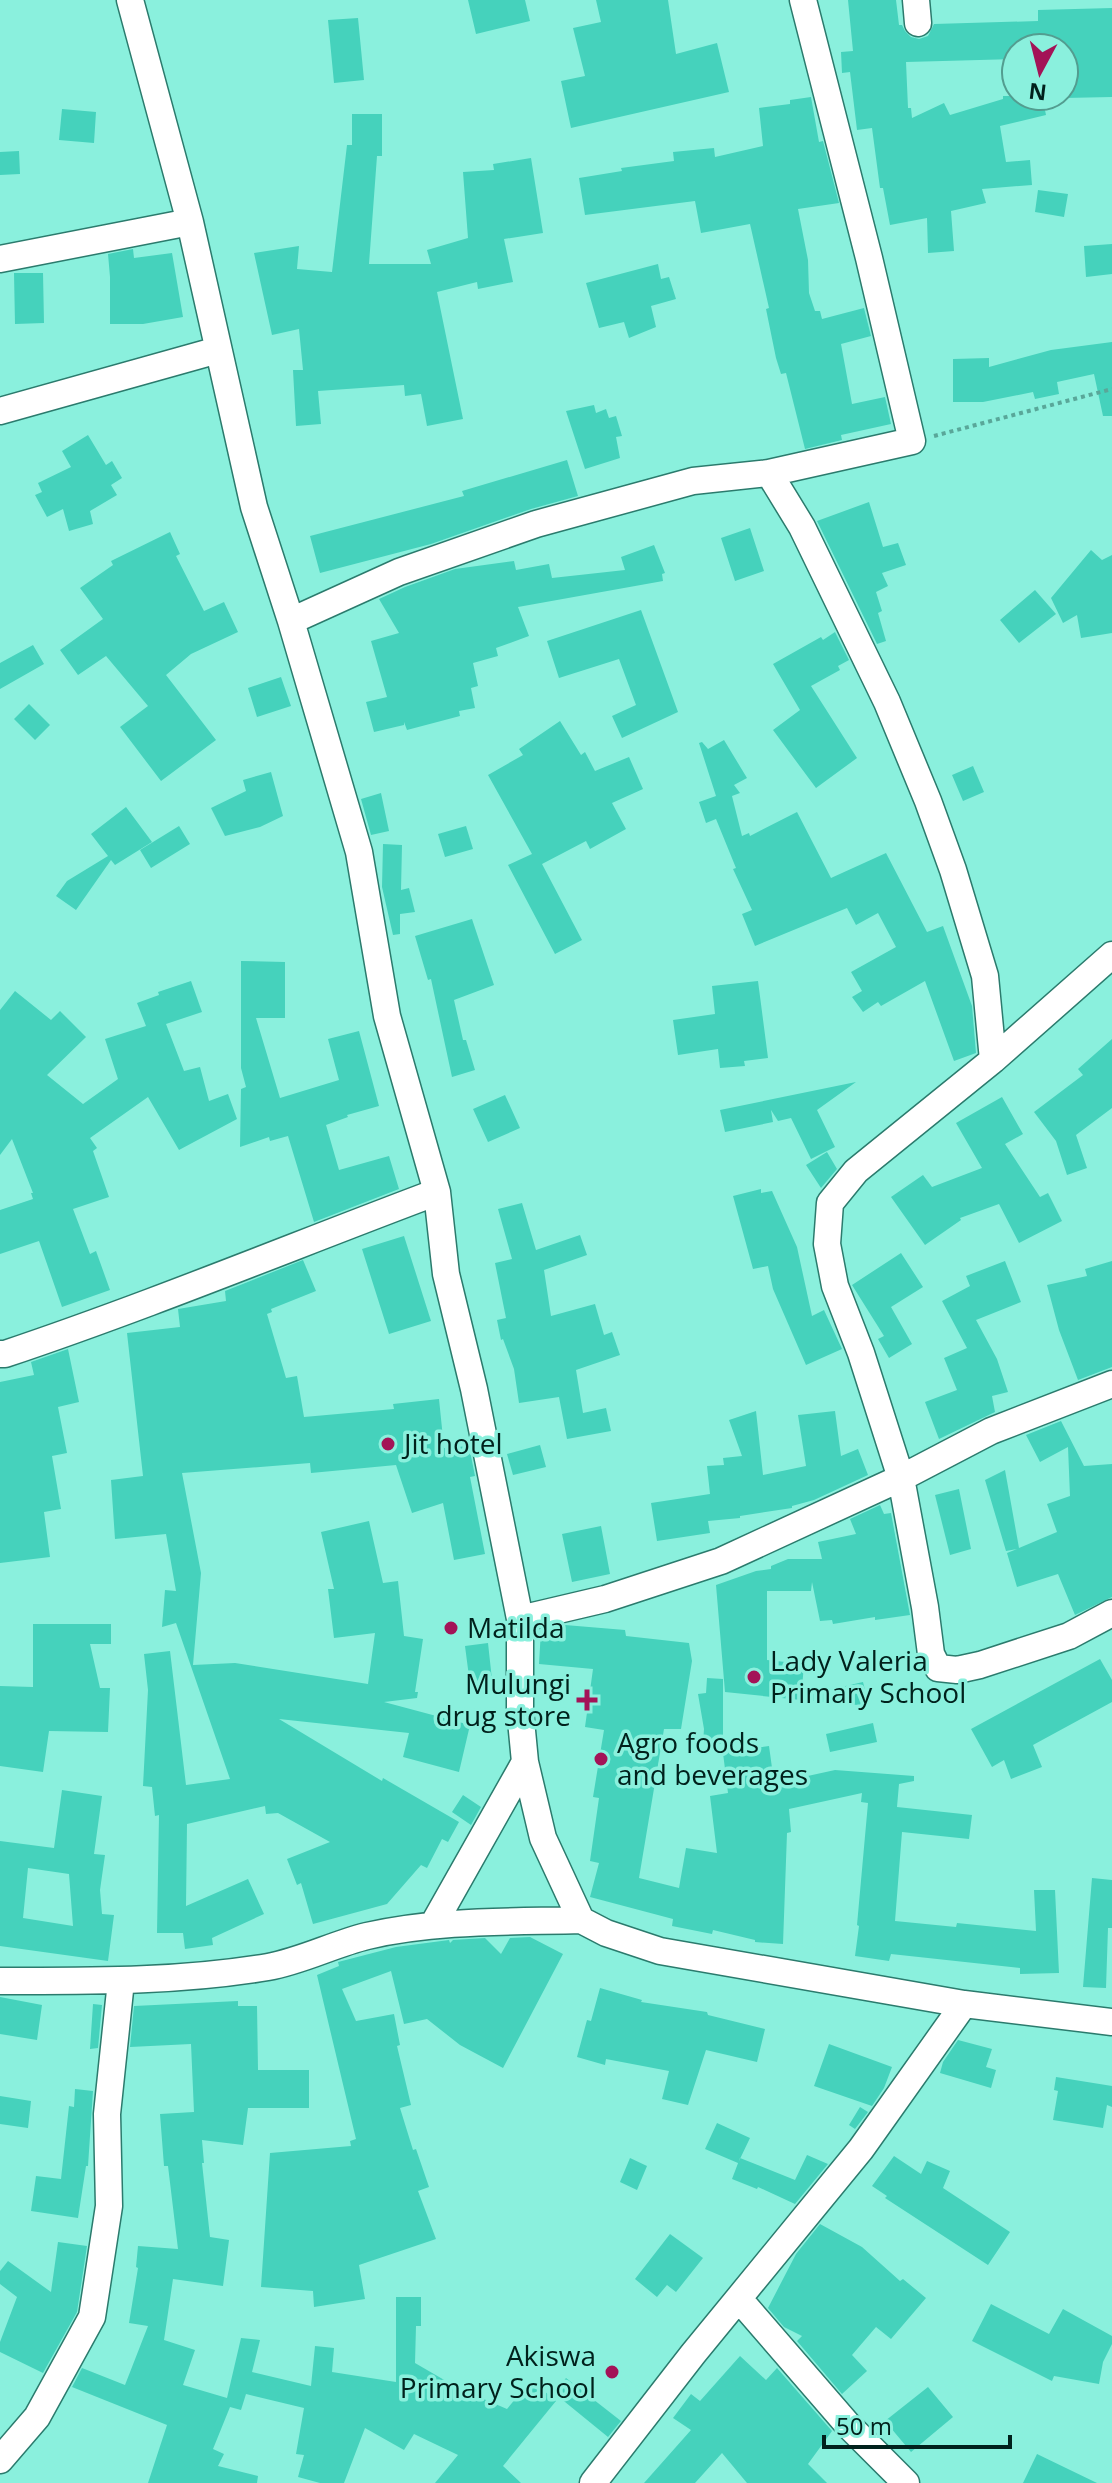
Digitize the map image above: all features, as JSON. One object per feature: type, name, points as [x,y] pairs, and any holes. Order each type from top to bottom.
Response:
[{"type":"street","points":[[130,0],[190,222],[254,507],[359,852],[387,1016],[437,1192],[446,1274],[474,1389],[520,1619],[520,1710],[525,1762],[543,1838],[581,1920]]},
{"type":"street","points":[[291,621],[399,572],[536,524],[693,481],[769,473],[912,441],[803,0]]},
{"type":"street","points":[[0,259],[190,222]]},
{"type":"street","points":[[0,411],[218,350]]},
{"type":"street","points":[[769,473],[802,527],[887,702],[928,801],[953,870],[985,976],[993,1060]]},
{"type":"street","points":[[1112,955],[993,1060],[856,1171],[830,1203],[827,1244],[835,1286],[861,1353],[901,1478],[931,1654],[938,1668],[957,1670],[980,1665],[1069,1636],[1112,1613]]},
{"type":"street","points":[[0,1354],[100,1322],[437,1192]]},
{"type":"street","points":[[520,1619],[605,1599],[721,1561],[901,1478],[991,1431],[1112,1384]]},
{"type":"street","points":[[433,1925],[525,1762]]},
{"type":"street","points":[[0,1981],[121,1981],[192,1977],[272,1966],[367,1936],[433,1925],[581,1920],[606,1933],[660,1951],[964,2004],[1112,2022]]},
{"type":"street","points":[[0,2460],[37,2417],[92,2317],[109,2206],[107,2114],[121,1981]]},
{"type":"street","points":[[593,2483],[693,2354],[861,2149],[964,2004]]},
{"type":"street","points":[[739,2299],[848,2425],[906,2483]]},
{"type":"path","points":[[912,441],[1112,389]]},
{"type":"building","points":[[468,0],[525,0],[530,21],[476,34]]},
{"type":"building","points":[[596,0],[668,0],[676,54],[717,43],[729,92],[571,128],[561,81],[585,76],[573,28],[601,22]]},
{"type":"building","points":[[848,0],[896,0],[899,25],[911,37],[919,39],[928,36],[934,24],[1038,21],[1038,10],[1112,8],[1112,97],[1080,98],[1080,32],[1000,32],[1000,59],[906,62],[908,108],[911,108],[912,118],[944,103],[950,115],[1000,100],[1000,112],[1045,112],[1046,115],[1000,126],[1006,162],[1030,160],[1032,185],[982,189],[986,203],[951,211],[954,251],[928,253],[927,218],[890,225],[883,188],[880,188],[872,128],[857,130],[850,72],[842,73],[841,52],[853,51]]},
{"type":"building","points":[[358,18],[364,80],[334,83],[328,20]]},
{"type":"building","points":[[811,97],[819,142],[823,141],[839,203],[798,209],[808,260],[809,293],[815,311],[820,311],[822,319],[864,308],[871,336],[841,344],[852,404],[885,397],[891,424],[841,435],[842,440],[805,449],[786,373],[781,374],[776,358],[766,309],[769,308],[750,224],[701,233],[695,201],[585,215],[579,178],[622,171],[621,168],[674,161],[673,152],[714,148],[715,157],[763,146],[759,108],[790,104],[790,100]]},
{"type":"building","points":[[62,109],[96,112],[94,143],[59,140]]},
{"type":"building","points":[[352,114],[382,114],[382,156],[377,156],[369,264],[431,264],[427,250],[468,238],[463,172],[494,170],[493,164],[531,158],[543,233],[504,239],[513,282],[478,289],[477,282],[437,292],[463,419],[427,426],[421,394],[405,396],[404,385],[318,391],[321,424],[296,426],[293,370],[303,370],[299,329],[272,335],[254,253],[299,246],[297,269],[332,272],[347,145],[352,145]]},
{"type":"building","points":[[19,151],[20,174],[0,175],[0,152]]},
{"type":"building","points":[[1038,190],[1068,194],[1064,217],[1035,212]]},
{"type":"building","points":[[1112,244],[1112,274],[1086,277],[1084,246]]},
{"type":"building","points":[[133,249],[134,258],[172,253],[183,317],[143,324],[110,324],[108,254]]},
{"type":"building","points":[[658,264],[661,279],[669,277],[676,299],[651,306],[656,327],[629,338],[624,322],[599,328],[586,283]]},
{"type":"building","points":[[14,273],[43,273],[44,323],[15,324]]},
{"type":"building","points":[[1112,342],[1112,416],[1103,416],[1094,374],[1057,382],[1059,394],[1035,399],[1033,392],[983,402],[953,402],[953,359],[989,358],[989,367],[1051,350]]},
{"type":"building","points":[[594,405],[596,413],[606,409],[609,418],[616,416],[622,436],[616,437],[620,458],[585,469],[566,411]]},
{"type":"building","points":[[88,435],[106,465],[112,461],[122,478],[111,485],[117,495],[90,511],[93,524],[69,531],[63,509],[47,517],[35,495],[42,492],[38,483],[71,467],[62,451]]},
{"type":"building","points":[[567,460],[578,496],[431,544],[320,573],[310,536],[464,496],[462,491]]},
{"type":"building","points":[[869,502],[883,547],[898,543],[906,565],[882,573],[888,586],[876,592],[886,641],[877,644],[817,521]]},
{"type":"building","points":[[750,528],[764,571],[735,581],[721,538]]},
{"type":"building","points":[[170,532],[180,554],[176,556],[204,611],[224,602],[238,632],[191,654],[166,675],[216,740],[161,781],[120,727],[148,706],[106,656],[78,675],[60,650],[103,619],[80,588],[113,565],[111,561]]},
{"type":"building","points":[[654,545],[665,573],[662,574],[663,581],[518,607],[529,636],[496,648],[498,656],[473,663],[478,686],[471,688],[475,708],[459,711],[460,716],[407,730],[404,722],[404,725],[374,732],[366,702],[387,697],[371,641],[399,633],[379,599],[455,569],[514,561],[516,570],[549,564],[552,578],[625,570],[621,557]]},
{"type":"building","points":[[1091,550],[1102,560],[1112,555],[1112,633],[1081,638],[1077,615],[1063,623],[1051,598]]},
{"type":"building","points":[[1035,590],[1056,614],[1019,643],[1000,620]]},
{"type":"building","points":[[641,610],[678,712],[622,738],[612,716],[636,705],[619,659],[559,678],[547,641]]},
{"type":"building","points":[[835,632],[849,660],[838,666],[840,670],[811,686],[857,758],[816,788],[773,730],[800,710],[773,664]]},
{"type":"building","points":[[33,645],[44,664],[0,689],[0,663]]},
{"type":"building","points":[[281,677],[291,706],[257,717],[248,688]]},
{"type":"building","points":[[29,704],[50,725],[35,740],[14,719]]},
{"type":"building","points":[[560,721],[581,755],[585,752],[595,771],[629,757],[643,789],[612,803],[626,829],[590,849],[586,841],[542,864],[582,940],[555,954],[508,865],[532,854],[488,775],[523,755],[519,749]]},
{"type":"building","points":[[724,740],[747,778],[734,785],[740,793],[732,796],[742,836],[749,833],[750,836],[797,812],[831,878],[886,853],[927,932],[943,926],[972,1006],[976,1053],[954,1061],[925,981],[881,1006],[878,1002],[863,1012],[852,997],[862,991],[851,972],[896,947],[878,913],[856,925],[847,908],[755,946],[742,914],[752,910],[733,869],[736,868],[716,819],[706,823],[699,802],[716,796],[699,743],[702,742],[708,749]]},
{"type":"building","points":[[973,766],[984,792],[963,801],[952,775]]},
{"type":"building","points":[[271,772],[283,816],[260,827],[225,836],[211,808],[246,791],[243,780]]},
{"type":"building","points":[[381,793],[389,831],[371,835],[361,799]]},
{"type":"building","points":[[126,807],[152,842],[115,865],[111,860],[76,910],[56,896],[67,881],[108,856],[91,834]]},
{"type":"building","points":[[179,826],[190,844],[151,868],[140,850]]},
{"type":"building","points":[[466,826],[473,849],[445,857],[438,834]]},
{"type":"building","points":[[383,844],[402,845],[401,890],[409,888],[415,912],[400,914],[400,934],[393,935],[382,887]]},
{"type":"building","points":[[472,919],[494,985],[454,1000],[463,1040],[466,1040],[475,1070],[452,1077],[431,979],[428,980],[415,936]]},
{"type":"building","points":[[241,961],[285,962],[285,1018],[256,1018],[280,1098],[339,1080],[328,1039],[359,1031],[379,1106],[326,1125],[339,1170],[389,1156],[399,1189],[314,1222],[288,1136],[270,1141],[269,1137],[240,1147],[241,1089],[246,1087],[241,1068]]},
{"type":"building","points":[[191,981],[202,1012],[166,1024],[184,1071],[200,1067],[209,1101],[228,1094],[237,1119],[179,1150],[148,1097],[90,1138],[97,1148],[93,1151],[109,1197],[73,1209],[90,1254],[96,1251],[110,1290],[62,1307],[39,1241],[0,1254],[0,1210],[33,1199],[33,1193],[12,1139],[0,1155],[0,1010],[15,991],[51,1020],[60,1011],[86,1037],[47,1075],[83,1104],[118,1079],[105,1039],[146,1026],[137,1003]]},
{"type":"building","points":[[758,981],[768,1058],[744,1061],[745,1066],[720,1068],[718,1049],[678,1055],[673,1020],[715,1014],[712,986]]},
{"type":"building","points":[[1112,1039],[1112,1108],[1076,1135],[1087,1168],[1067,1175],[1056,1141],[1034,1112],[1083,1075],[1078,1069]]},
{"type":"building","points":[[856,1082],[817,1110],[835,1147],[811,1159],[791,1118],[778,1121],[771,1110],[773,1122],[725,1132],[720,1110]]},
{"type":"building","points":[[505,1095],[520,1128],[488,1142],[473,1109]]},
{"type":"building","points":[[1002,1097],[1023,1134],[1005,1144],[1040,1197],[1048,1193],[1062,1221],[1019,1243],[999,1204],[960,1218],[925,1245],[891,1197],[923,1175],[932,1187],[982,1168],[956,1123]]},
{"type":"building","points":[[827,1152],[837,1169],[821,1188],[806,1165]]},
{"type":"building","points":[[761,1189],[761,1193],[772,1191],[797,1247],[812,1316],[824,1310],[842,1349],[806,1365],[773,1289],[768,1266],[753,1269],[733,1196]]},
{"type":"building","points":[[522,1203],[536,1250],[580,1235],[587,1255],[544,1270],[551,1316],[595,1304],[604,1335],[612,1332],[620,1355],[576,1370],[583,1413],[606,1408],[611,1431],[567,1439],[559,1397],[519,1403],[514,1369],[501,1340],[497,1320],[506,1318],[495,1263],[512,1259],[498,1209]]},
{"type":"building","points":[[404,1236],[431,1321],[389,1334],[362,1249]]},
{"type":"building","points":[[901,1253],[923,1287],[891,1307],[912,1344],[889,1358],[878,1339],[884,1336],[852,1285]]},
{"type":"building","points":[[303,1260],[316,1291],[271,1309],[272,1312],[267,1314],[286,1378],[297,1376],[304,1417],[394,1409],[393,1404],[439,1399],[444,1448],[469,1446],[475,1476],[470,1477],[485,1554],[454,1560],[443,1503],[412,1513],[396,1465],[311,1473],[310,1463],[182,1473],[201,1573],[193,1665],[235,1663],[368,1684],[375,1633],[334,1638],[328,1589],[334,1589],[321,1532],[369,1521],[383,1583],[398,1581],[404,1636],[423,1639],[415,1692],[418,1692],[417,1698],[384,1702],[470,1725],[459,1772],[403,1757],[409,1733],[279,1719],[382,1781],[383,1778],[459,1822],[448,1842],[442,1839],[427,1868],[421,1865],[387,1904],[313,1924],[301,1883],[297,1885],[287,1859],[330,1842],[278,1813],[266,1814],[265,1806],[187,1824],[186,1906],[248,1879],[264,1914],[212,1938],[213,1945],[185,1949],[183,1933],[157,1933],[159,1815],[155,1816],[152,1787],[143,1786],[148,1690],[144,1654],[170,1651],[186,1785],[230,1779],[176,1623],[162,1627],[165,1590],[176,1591],[166,1534],[115,1539],[111,1480],[143,1476],[127,1333],[180,1327],[178,1309],[226,1301],[225,1291]]},
{"type":"building","points":[[1005,1261],[1021,1302],[976,1320],[997,1359],[1008,1392],[992,1396],[995,1412],[939,1439],[925,1402],[957,1390],[944,1358],[967,1348],[942,1301],[970,1286],[966,1276]]},
{"type":"building","points":[[1112,1261],[1112,1367],[1078,1380],[1059,1330],[1047,1285],[1087,1276],[1085,1269]]},
{"type":"building","points":[[68,1349],[79,1402],[58,1407],[67,1453],[52,1456],[61,1509],[44,1512],[50,1557],[0,1563],[0,1382],[34,1375],[31,1362]]},
{"type":"building","points":[[756,1411],[763,1475],[806,1466],[798,1415],[835,1411],[841,1456],[858,1449],[868,1475],[792,1508],[708,1521],[710,1533],[657,1541],[651,1503],[710,1494],[707,1466],[724,1465],[723,1458],[742,1456],[729,1420]]},
{"type":"building","points":[[1061,1421],[1084,1466],[1112,1464],[1112,1597],[1075,1615],[1058,1574],[1017,1587],[1007,1553],[1017,1549],[1006,1551],[985,1480],[1005,1470],[1019,1548],[1057,1532],[1047,1504],[1070,1496],[1068,1447],[1040,1462],[1026,1435]]},
{"type":"building","points":[[540,1445],[546,1467],[513,1475],[507,1454]]},
{"type":"building","points":[[959,1489],[971,1549],[950,1555],[935,1495]]},
{"type":"building","points":[[880,1505],[884,1514],[891,1513],[910,1615],[833,1624],[832,1620],[820,1621],[812,1582],[811,1591],[767,1591],[767,1660],[804,1664],[801,1700],[725,1692],[716,1585],[771,1569],[771,1566],[788,1559],[822,1559],[818,1542],[856,1534],[850,1519]]},
{"type":"building","points":[[601,1526],[610,1574],[572,1582],[562,1534]]},
{"type":"building","points":[[33,1624],[111,1624],[111,1644],[90,1644],[100,1688],[110,1688],[108,1732],[49,1731],[43,1772],[0,1766],[0,1686],[33,1687]]},
{"type":"building","points":[[565,1625],[625,1630],[626,1636],[689,1643],[692,1661],[681,1729],[664,1729],[639,1878],[679,1888],[686,1848],[717,1853],[710,1796],[728,1793],[723,1753],[769,1746],[773,1775],[785,1774],[785,1781],[835,1770],[914,1776],[914,1781],[899,1784],[897,1807],[972,1815],[969,1839],[902,1832],[895,1921],[1036,1931],[1034,1890],[1055,1890],[1059,1973],[1020,1974],[1020,1968],[891,1954],[889,1961],[855,1956],[868,1803],[861,1802],[862,1793],[789,1809],[791,1832],[787,1833],[783,1944],[755,1942],[713,1930],[712,1934],[672,1926],[673,1919],[590,1897],[599,1863],[590,1861],[599,1798],[593,1797],[604,1730],[585,1727],[593,1669],[539,1664],[541,1630]]},
{"type":"building","points":[[488,1643],[493,1689],[471,1692],[465,1646]]},
{"type":"building","points":[[1100,1659],[1112,1680],[1112,1702],[1033,1745],[1042,1767],[1011,1779],[1004,1760],[992,1767],[971,1729]]},
{"type":"building","points":[[707,1678],[723,1679],[723,1744],[703,1743],[704,1729],[698,1694],[706,1693]]},
{"type":"building","points":[[863,1682],[869,1706],[802,1700],[802,1696]]},
{"type":"building","points":[[873,1723],[877,1742],[830,1752],[826,1734]]},
{"type":"building","points":[[62,1790],[102,1796],[94,1854],[105,1855],[100,1890],[102,1914],[114,1915],[108,1961],[0,1946],[0,1841],[54,1848]],"holes":[[[28,1868],[69,1874],[73,1926],[23,1918]]]},
{"type":"building","points":[[463,1795],[481,1807],[471,1825],[452,1812]]},
{"type":"building","points":[[1092,1878],[1112,1880],[1112,1928],[1108,1928],[1106,1988],[1083,1987]]},
{"type":"building","points":[[530,1937],[563,1954],[503,2068],[460,2045],[427,2019],[404,2024],[391,1971],[342,1989],[356,2021],[394,2014],[400,2045],[397,2046],[411,2105],[400,2108],[429,2187],[418,2191],[436,2239],[359,2265],[365,2299],[314,2307],[313,2291],[261,2287],[270,2153],[351,2146],[350,2141],[356,2139],[317,1975],[339,1966],[338,1962],[396,1947],[485,1938],[501,1954],[510,1938]]},
{"type":"building","points":[[600,1988],[641,2002],[707,2012],[708,2015],[765,2029],[757,2062],[706,2050],[688,2105],[662,2099],[669,2071],[606,2059],[605,2065],[577,2057]]},
{"type":"building","points":[[0,1997],[42,2005],[37,2040],[0,2034]]},
{"type":"building","points":[[238,2001],[238,2006],[257,2006],[258,2070],[309,2070],[309,2108],[248,2108],[243,2145],[202,2140],[210,2237],[229,2240],[223,2286],[173,2279],[164,2340],[195,2350],[183,2385],[227,2398],[241,2338],[260,2340],[252,2372],[311,2386],[315,2346],[334,2348],[332,2372],[396,2382],[396,2297],[421,2297],[421,2326],[416,2326],[415,2363],[458,2388],[507,2409],[531,2380],[556,2401],[503,2466],[521,2483],[435,2483],[458,2455],[414,2434],[404,2450],[365,2428],[344,2483],[320,2483],[298,2477],[304,2455],[296,2454],[304,2408],[246,2394],[241,2410],[230,2407],[213,2449],[224,2454],[218,2466],[258,2476],[257,2483],[148,2483],[167,2425],[72,2387],[82,2368],[125,2385],[148,2326],[129,2323],[138,2268],[138,2246],[178,2249],[168,2166],[164,2166],[160,2114],[194,2112],[191,2044],[130,2047],[134,2006]]},
{"type":"building","points":[[93,2004],[102,2005],[98,2048],[90,2049]]},
{"type":"building","points":[[958,2040],[992,2049],[986,2067],[996,2070],[991,2088],[940,2073],[943,2062]]},
{"type":"building","points":[[829,2044],[892,2067],[884,2088],[872,2106],[814,2086]]},
{"type":"building","points":[[1056,2077],[1112,2086],[1112,2107],[1107,2105],[1103,2128],[1053,2120],[1058,2091],[1054,2090]]},
{"type":"building","points":[[75,2089],[93,2091],[88,2166],[78,2218],[31,2211],[36,2176],[61,2179],[69,2106],[74,2107]]},
{"type":"building","points":[[0,2096],[31,2101],[28,2128],[0,2124]]},
{"type":"building","points":[[860,2107],[868,2112],[855,2129],[849,2125]]},
{"type":"building","points":[[717,2123],[750,2138],[738,2163],[705,2149]]},
{"type":"building","points":[[807,2155],[828,2164],[795,2204],[732,2179],[740,2158],[795,2180]]},
{"type":"building","points":[[894,2156],[921,2174],[927,2161],[950,2171],[943,2188],[1010,2232],[988,2265],[885,2198],[887,2196],[872,2186]]},
{"type":"building","points":[[630,2158],[647,2166],[637,2190],[620,2182]]},
{"type":"building","points":[[820,2224],[862,2247],[900,2281],[903,2279],[926,2298],[891,2339],[876,2327],[852,2355],[867,2371],[842,2394],[797,2341],[802,2336],[784,2327],[768,2308],[796,2254]]},
{"type":"building","points":[[670,2234],[703,2258],[676,2292],[667,2285],[657,2297],[635,2279]]},
{"type":"building","points":[[58,2242],[87,2246],[77,2312],[43,2373],[0,2352],[0,2342],[17,2297],[0,2284],[0,2271],[8,2261],[51,2292]]},
{"type":"building","points":[[991,2304],[1049,2334],[1063,2309],[1112,2336],[1099,2384],[1054,2376],[1052,2381],[972,2341]]},
{"type":"building","points":[[740,2356],[766,2380],[777,2368],[832,2431],[808,2464],[827,2483],[747,2483],[722,2453],[695,2483],[644,2483],[691,2430],[673,2418],[691,2394],[700,2401]]},
{"type":"building","points":[[566,2378],[621,2421],[608,2437],[554,2393]]},
{"type":"building","points":[[928,2387],[953,2417],[911,2452],[885,2421]]},
{"type":"building","points":[[1037,2454],[1097,2483],[1023,2483]]},
{"type":"place","name":"Jit hotel","points":[[388,1444]]},
{"type":"place","name":"Matilda","points":[[451,1628]]},
{"type":"place","name":"Lady Valeria Primary School","points":[[754,1677]]},
{"type":"place","name":"Mulungi drug store","points":[[587,1700]]},
{"type":"place","name":"Agro foods and beverages","points":[[601,1759]]},
{"type":"place","name":"Akiswa Primary School","points":[[612,2372]]}]
